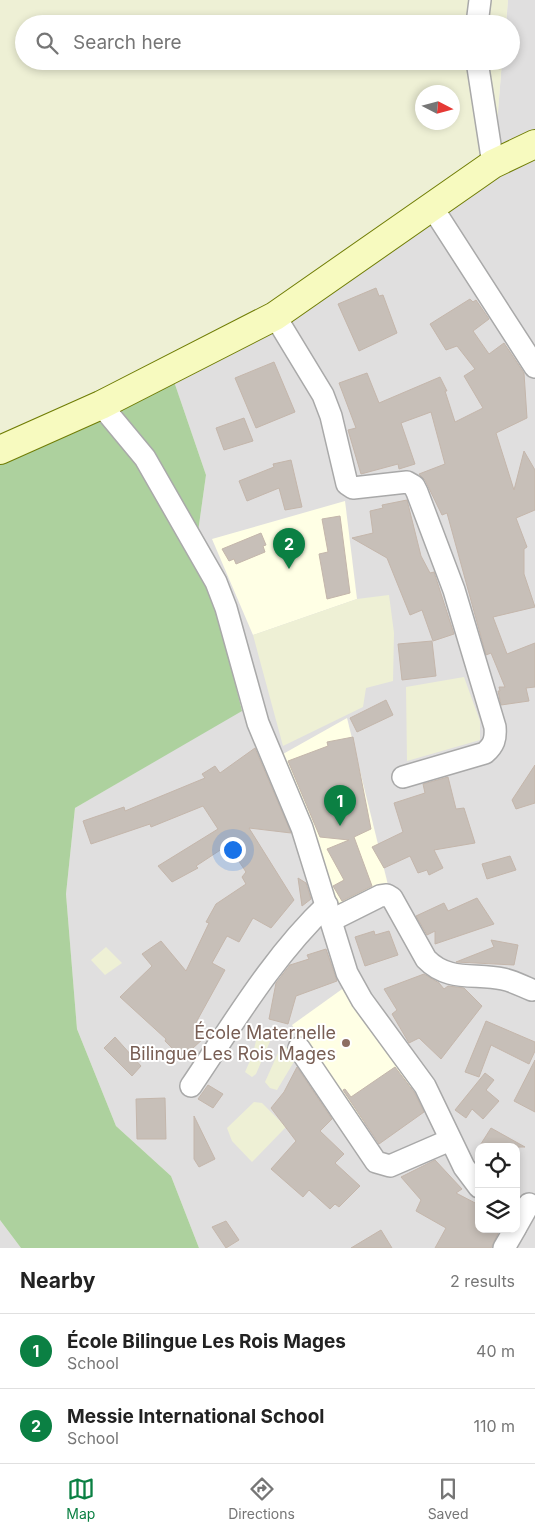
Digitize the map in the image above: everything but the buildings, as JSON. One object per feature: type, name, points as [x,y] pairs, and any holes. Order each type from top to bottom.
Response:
[{"type":"main road","points":[[0,450],[101,405],[275,316],[493,164],[535,144]]},
{"type":"street","points":[[478,15],[480,0]]},
{"type":"street","points":[[478,70],[493,164]]},
{"type":"street","points":[[432,207],[535,367]]},
{"type":"street","points":[[275,316],[323,395],[331,416],[347,484],[353,488],[399,482],[407,482],[414,486],[454,590],[494,727],[493,745],[485,753],[403,777]]},
{"type":"street","points":[[101,405],[145,458],[216,582],[226,608],[258,723],[302,828],[330,912],[347,973],[354,987],[425,1086],[464,1167],[475,1182]]},
{"type":"street","points":[[191,1086],[269,972],[312,919],[380,896],[392,898],[426,959],[433,966],[453,975],[502,979],[532,990]]},
{"type":"street","points":[[299,1048],[376,1162],[390,1166],[450,1140]]},
{"type":"street","points":[[520,1219],[527,1204]]},
{"type":"street","points":[[504,1248],[513,1233]]},
{"type":"shaded area","points":[[0,0],[508,0],[507,15],[15,15],[15,70],[501,70],[495,149],[236,326],[0,436]]},
{"type":"shaded area","points":[[508,0],[535,0],[535,1248],[199,1248],[171,1176],[116,1126],[77,1029],[66,894],[75,808],[242,710],[198,532],[206,475],[167,361],[495,149],[501,70],[520,70],[520,15],[507,15]]},
{"type":"shaded area","points":[[345,501],[357,599],[253,635],[212,539]]},
{"type":"shaded area","points":[[389,595],[394,633],[393,681],[366,688],[363,707],[283,746],[253,635],[357,599]]},
{"type":"shaded area","points":[[464,677],[480,721],[480,740],[407,761],[406,687]]},
{"type":"shaded area","points":[[347,718],[389,889],[338,918],[283,754]]},
{"type":"shaded area","points":[[106,947],[122,963],[105,975],[91,960]]},
{"type":"shaded area","name":"École Maternelle Bilingue Les Rois Mages","points":[[345,987],[419,1081],[359,1127],[292,1025]]},
{"type":"shaded area","points":[[260,1035],[271,1039],[256,1074],[252,1077],[245,1072],[253,1054],[257,1036]]},
{"type":"shaded area","points":[[282,1044],[295,1055],[295,1060],[277,1090],[270,1088],[265,1082]]},
{"type":"shaded area","points":[[254,1102],[262,1103],[286,1127],[252,1162],[232,1141],[227,1128]]},
{"type":"shaded area","points":[[0,1220],[21,1248],[0,1248]]},
{"type":"green space","points":[[167,361],[206,475],[198,532],[242,711],[75,808],[66,894],[77,1029],[116,1126],[171,1176],[199,1248],[21,1248],[0,1220],[0,436],[102,388],[135,377]]},
{"type":"place","name":"Messie International School","points":[[289,569]]},
{"type":"place","name":"École Bilingue Les Rois Mages","points":[[340,826]]},
{"type":"place","name":"École Maternelle Bilingue Les Rois Mages","points":[[346,1043]]}]
